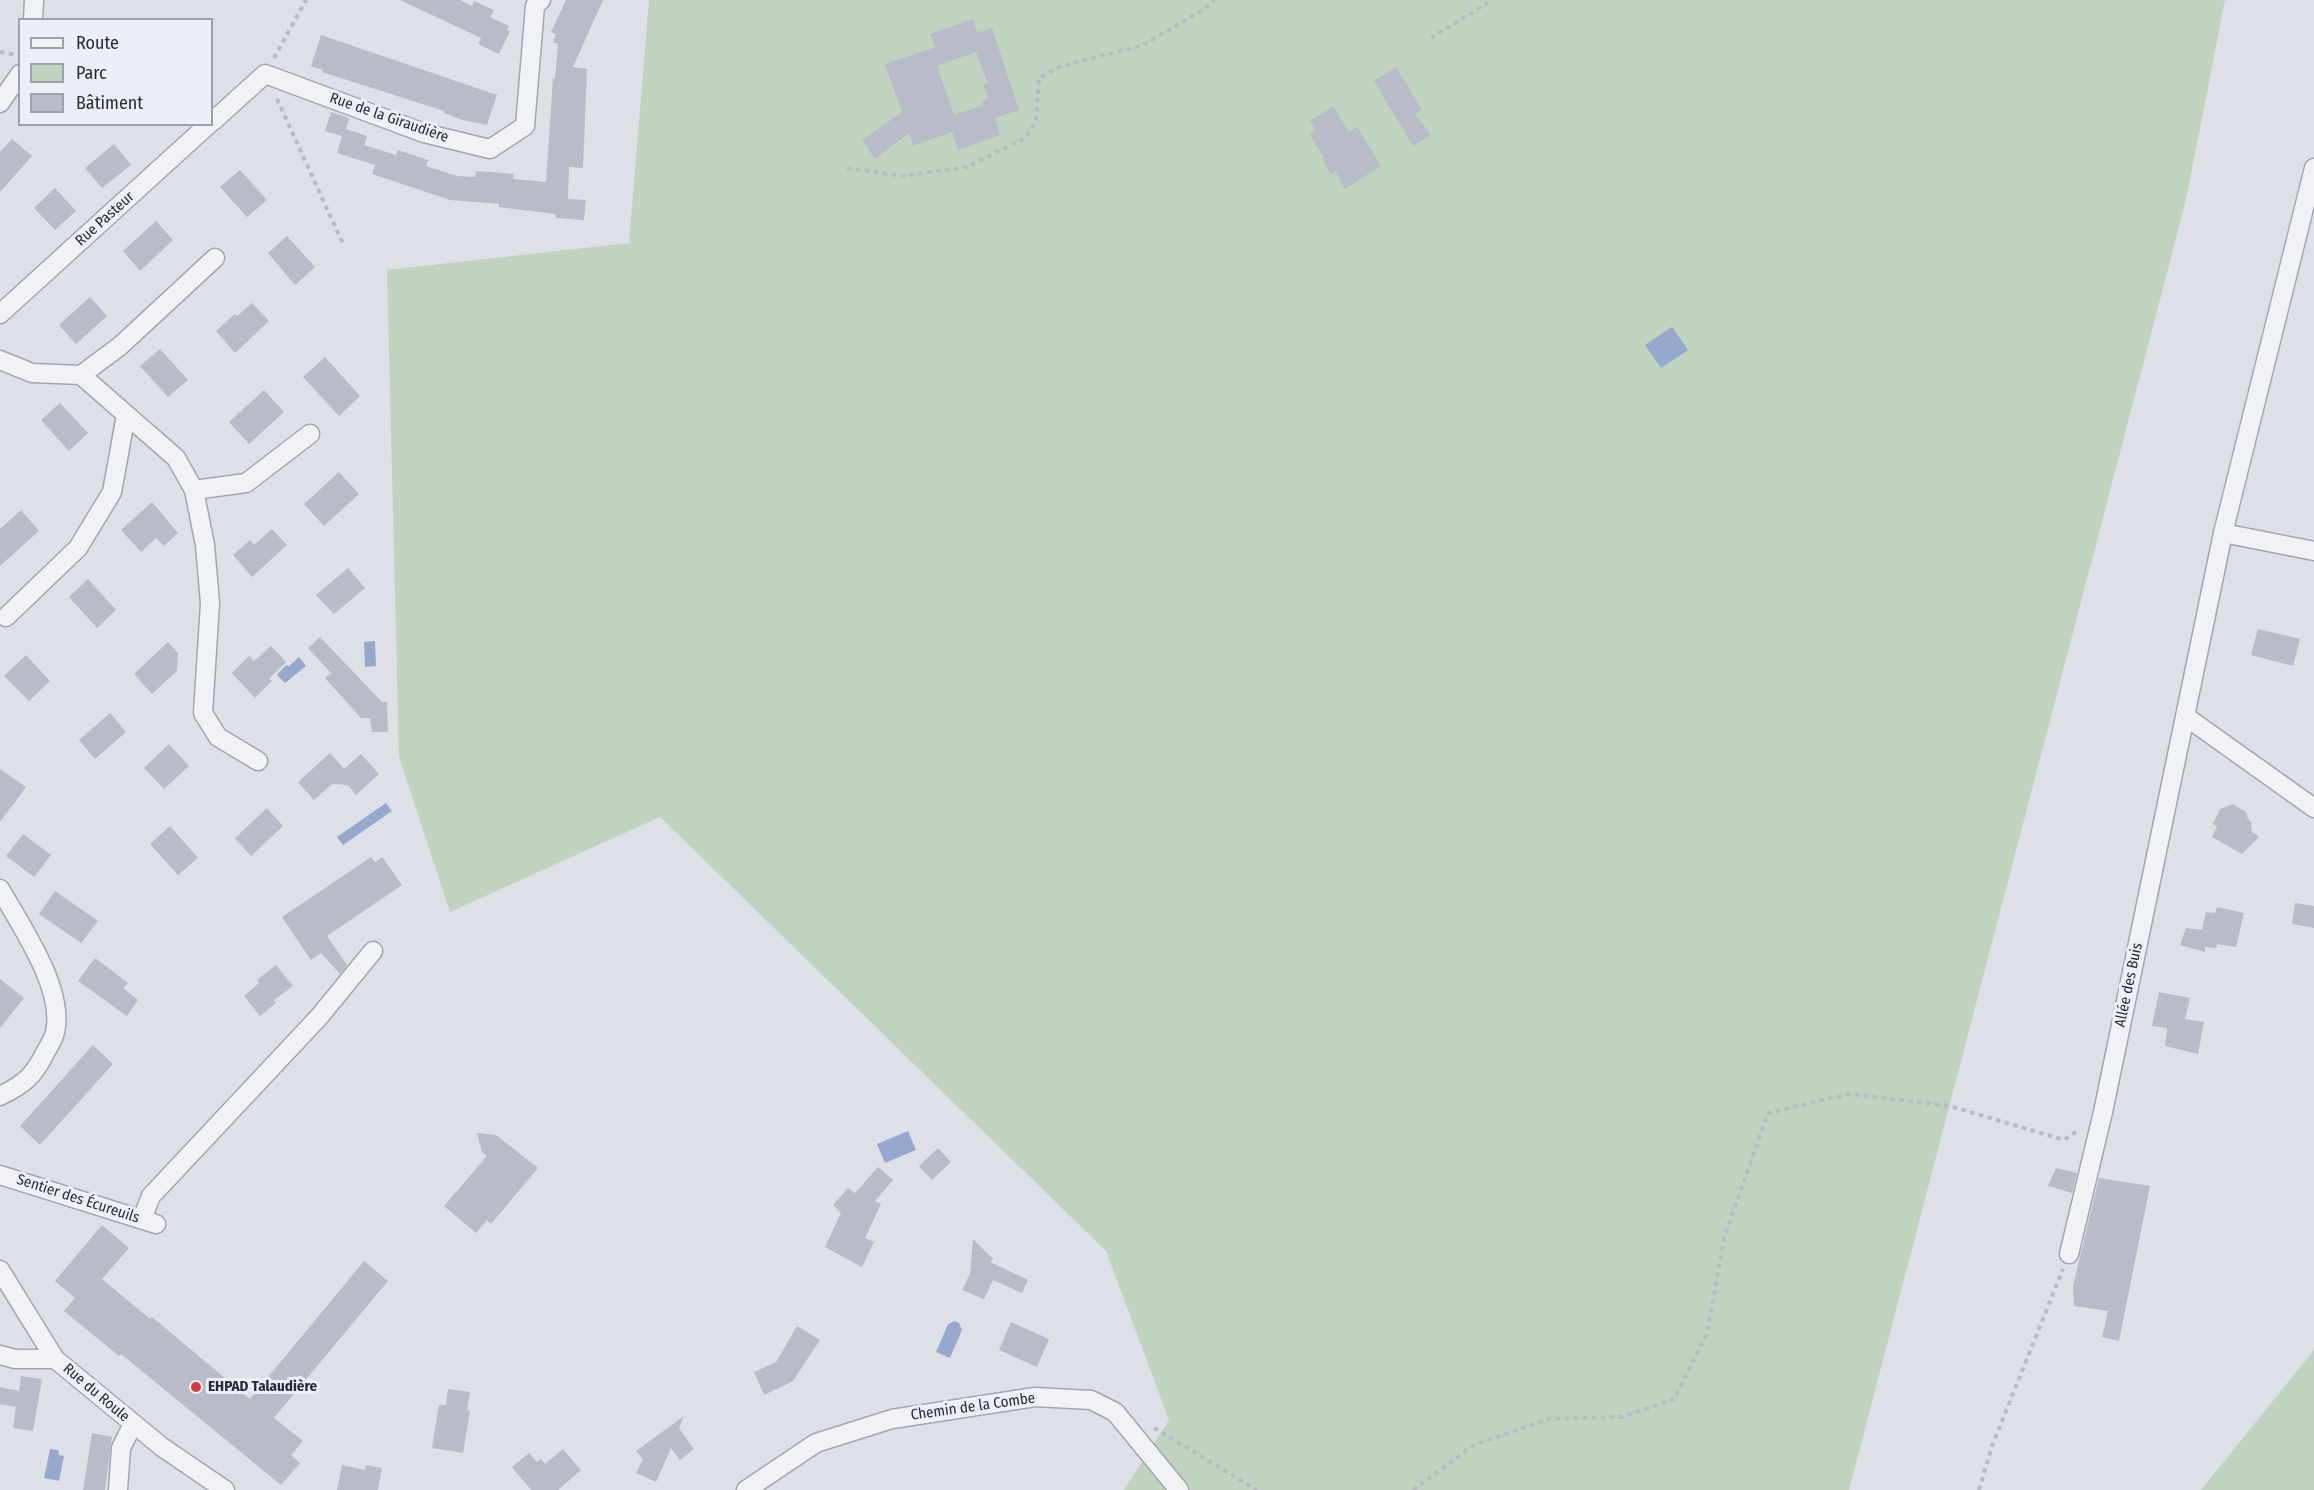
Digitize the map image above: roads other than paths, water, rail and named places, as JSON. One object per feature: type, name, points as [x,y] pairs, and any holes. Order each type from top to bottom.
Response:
[{"type":"street","points":[[33,18],[34,0]]},
{"type":"street","name":"Rue de la Giraudière","points":[[265,74],[424,133],[490,149],[525,126],[533,2]]},
{"type":"street","name":"Rue Pasteur","points":[[213,120],[265,74]]},
{"type":"street","points":[[0,103],[18,77]]},
{"type":"street","name":"Rue Pasteur","points":[[0,314],[207,126]]},
{"type":"street","name":"Allée des Buis","points":[[2069,1254],[2103,1112],[2223,533],[2314,168]]},
{"type":"street","points":[[0,360],[32,373],[81,375],[120,346],[214,258]]},
{"type":"street","points":[[81,375],[177,458],[194,490],[206,545],[210,603],[203,713],[218,737],[258,761]]},
{"type":"street","points":[[6,617],[78,548],[112,492],[126,415]]},
{"type":"street","points":[[194,490],[246,483],[310,434]]},
{"type":"street","points":[[2223,533],[2314,551]]},
{"type":"street","points":[[2185,716],[2314,808]]},
{"type":"street","points":[[0,889],[46,971],[55,1004],[55,1032],[37,1069],[20,1086],[0,1096]]},
{"type":"street","name":"Sentier des Écureuils","points":[[0,1175],[149,1221],[151,1196],[319,1017],[373,951]]},
{"type":"street","name":"Rue du Roule","points":[[0,1270],[55,1359],[162,1447],[225,1490]]},
{"type":"street","points":[[0,1354],[15,1359],[55,1359]]},
{"type":"street","name":"Chemin de la Combe","points":[[746,1490],[816,1443],[849,1432],[892,1419],[1035,1397],[1091,1400],[1115,1412],[1179,1490]]},
{"type":"street","points":[[118,1490],[121,1448],[133,1424]]},
{"type":"water","points":[[1672,327],[1688,350],[1661,368],[1645,345]]},
{"type":"water","points":[[375,641],[376,666],[365,667],[364,642]]},
{"type":"water","points":[[299,657],[306,666],[285,683],[277,675],[286,665],[289,666]]},
{"type":"water","points":[[386,803],[392,811],[343,845],[337,837]]},
{"type":"water","points":[[908,1131],[916,1150],[885,1163],[877,1144]]},
{"type":"water","points":[[955,1321],[959,1323],[962,1330],[950,1358],[936,1352],[948,1324]]},
{"type":"water","points":[[50,1449],[58,1450],[59,1455],[64,1456],[59,1481],[44,1478]]},
{"type":"place","name":"EHPAD Talaudière","points":[[196,1387]]}]
